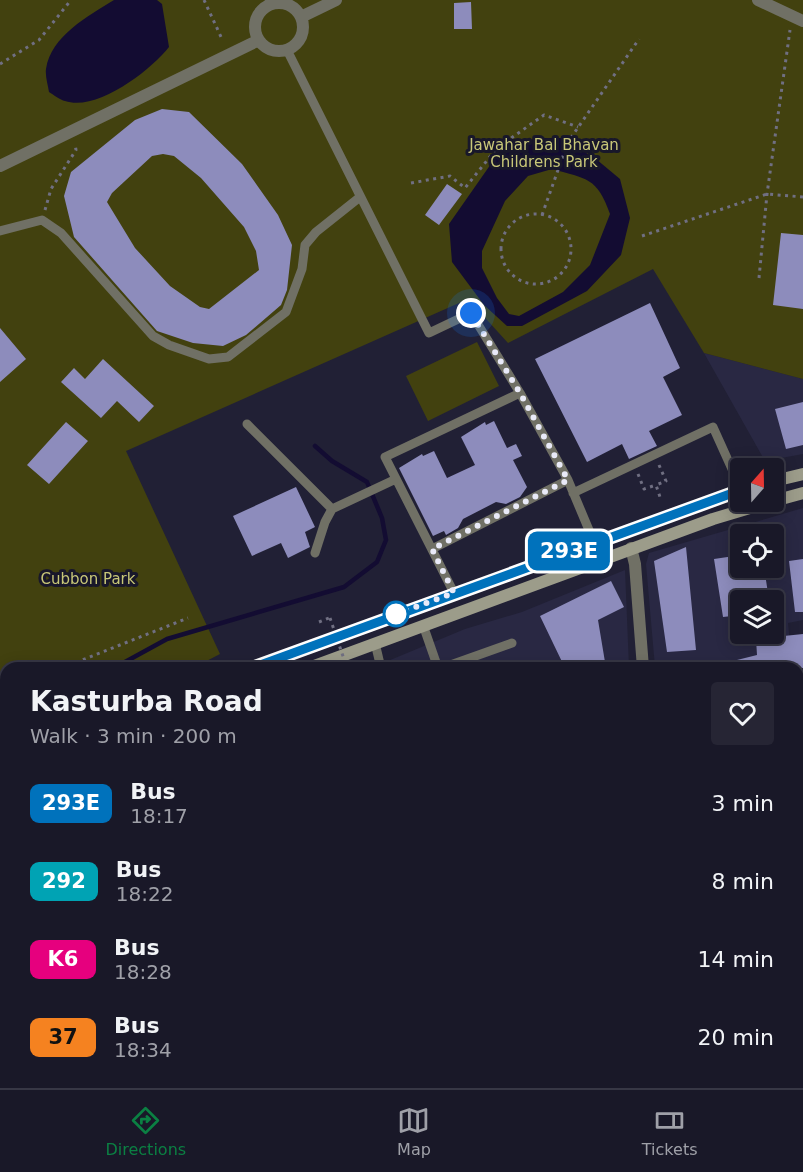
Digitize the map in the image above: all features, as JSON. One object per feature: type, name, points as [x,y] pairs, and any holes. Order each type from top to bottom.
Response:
[{"type":"main road","points":[[784,479],[803,474]]},
{"type":"main road","points":[[784,498],[803,493]]},
{"type":"main road","points":[[268,662],[730,494]]},
{"type":"main road","points":[[325,662],[631,548],[737,512]]},
{"type":"street","points":[[302,17],[336,0]]},
{"type":"street","points":[[758,0],[797,19]]},
{"type":"street","points":[[267,3],[288,4],[302,17],[302,35],[297,43],[286,50],[270,49],[259,40],[255,27],[256,18],[267,3]]},
{"type":"street","points":[[0,166],[259,40]]},
{"type":"street","points":[[631,548],[635,564],[642,662]]},
{"type":"lane","points":[[286,50],[429,333],[471,313],[520,393],[568,480],[594,542]]},
{"type":"lane","points":[[0,231],[42,220],[62,233],[153,336],[169,345],[209,359],[228,357],[286,312],[302,269],[305,245],[316,232],[360,197]]},
{"type":"lane","points":[[454,593],[385,457],[520,393]]},
{"type":"lane","points":[[247,424],[332,510]]},
{"type":"lane","points":[[573,494],[713,427],[730,465]]},
{"type":"lane","points":[[315,553],[325,522],[332,510],[396,479]]},
{"type":"lane","points":[[432,549],[568,480]]},
{"type":"lane","points":[[423,626],[438,662]]},
{"type":"lane","points":[[375,643],[380,662]]},
{"type":"lane","points":[[457,662],[512,643]]},
{"type":"path","points":[[0,64],[39,40],[71,0]]},
{"type":"path","points":[[204,0],[222,39]]},
{"type":"path","points":[[759,278],[767,194],[797,19]]},
{"type":"path","points":[[542,215],[568,142],[639,39]]},
{"type":"path","points":[[411,183],[450,176],[465,188],[496,148],[544,115],[578,127]]},
{"type":"path","points":[[42,220],[51,189],[76,150],[75,143]]},
{"type":"path","points":[[642,236],[767,194],[803,197]]},
{"type":"path","points":[[529,214],[542,215],[556,220],[563,227],[568,235],[570,254],[563,271],[556,277],[532,284],[516,278],[510,272],[505,265],[501,248],[506,230],[512,223],[529,214]]},
{"type":"path","points":[[634,465],[644,489],[666,481],[655,455]]},
{"type":"path","points":[[656,485],[660,497]]},
{"type":"path","points":[[77,662],[188,618]]},
{"type":"path","points":[[319,622],[330,618],[345,662]]},
{"type":"shaded area","points":[[114,0],[157,0],[162,4],[169,47],[150,67],[107,95],[78,103],[59,99],[49,92],[46,69],[49,57],[72,28]]},
{"type":"shaded area","points":[[536,138],[562,138],[596,159],[620,179],[630,218],[621,255],[587,291],[522,326],[507,326],[484,305],[452,262],[449,224],[493,161],[506,148]],"holes":[[[552,169],[589,181],[600,193],[610,214],[590,265],[563,292],[519,316],[509,314],[497,298],[482,268],[482,251],[505,201],[528,176]]]},
{"type":"shaded area","points":[[704,353],[803,379],[803,454],[781,458],[763,458]]},
{"type":"shaded area","points":[[803,508],[803,620],[788,623],[792,662],[655,662],[646,564],[649,553],[730,529],[730,578],[784,578],[784,524],[748,524]]},
{"type":"shaded area","points":[[625,570],[629,662],[385,662],[465,629],[522,612]]},
{"type":"green space","points":[[0,0],[803,0],[803,379],[704,353],[653,269],[508,343],[468,299],[126,451],[220,654],[205,662],[0,662]]},
{"type":"green space","points":[[477,342],[499,386],[428,421],[406,376]]},
{"type":"building","points":[[471,2],[472,29],[454,29],[454,3]]},
{"type":"building","points":[[162,109],[189,112],[242,164],[278,215],[292,245],[287,290],[281,305],[246,335],[223,346],[193,343],[157,331],[74,237],[64,196],[71,172],[135,120]],"holes":[[[163,154],[174,156],[201,178],[244,227],[256,251],[259,270],[209,309],[200,307],[170,286],[135,248],[107,202],[112,193],[152,156]]]},
{"type":"building","points":[[447,184],[462,194],[439,225],[425,215]]},
{"type":"building","points":[[781,233],[803,235],[803,309],[773,305]]},
{"type":"building","points":[[650,303],[680,368],[663,377],[682,415],[649,431],[657,446],[629,459],[622,444],[587,462],[535,359]]},
{"type":"building","points":[[0,328],[26,359],[0,382]]},
{"type":"building","points":[[103,359],[154,406],[139,422],[117,401],[101,418],[61,382],[74,368],[85,379]]},
{"type":"building","points":[[803,402],[803,445],[786,449],[775,409]]},
{"type":"building","points":[[494,421],[507,448],[516,444],[522,456],[513,460],[527,487],[520,497],[506,504],[496,502],[463,519],[458,528],[446,535],[444,531],[433,536],[399,468],[422,454],[423,456],[434,451],[447,478],[475,465],[461,437],[485,422],[486,425]]},
{"type":"building","points":[[66,422],[88,441],[49,484],[27,465]]},
{"type":"building","points":[[296,487],[315,527],[305,532],[310,547],[288,558],[281,543],[252,556],[233,516]]},
{"type":"building","points":[[686,547],[696,650],[667,652],[654,561]]},
{"type":"building","points":[[730,557],[730,578],[766,578],[767,590],[730,590],[730,616],[723,617],[714,559]]},
{"type":"building","points":[[803,559],[803,612],[795,612],[789,561]]},
{"type":"building","points":[[611,581],[624,607],[598,620],[605,662],[562,662],[540,616]]},
{"type":"building","points":[[803,634],[803,662],[729,662],[757,655],[756,644],[784,644],[784,636]]},
{"type":"waterway","points":[[125,662],[167,639],[344,587],[377,562],[386,540],[382,518],[367,482],[332,461],[315,446]]},
{"type":"bus line","name":"293E","points":[[268,662],[730,494]]},
{"type":"route","points":[[396,614],[454,593],[432,549],[568,480],[520,393],[471,313]]},
{"type":"park label","name":"Jawahar Bal Bhavan Childrens Park","points":[[544,154]]},
{"type":"park label","name":"Cubbon Park","points":[[88,579]]}]
